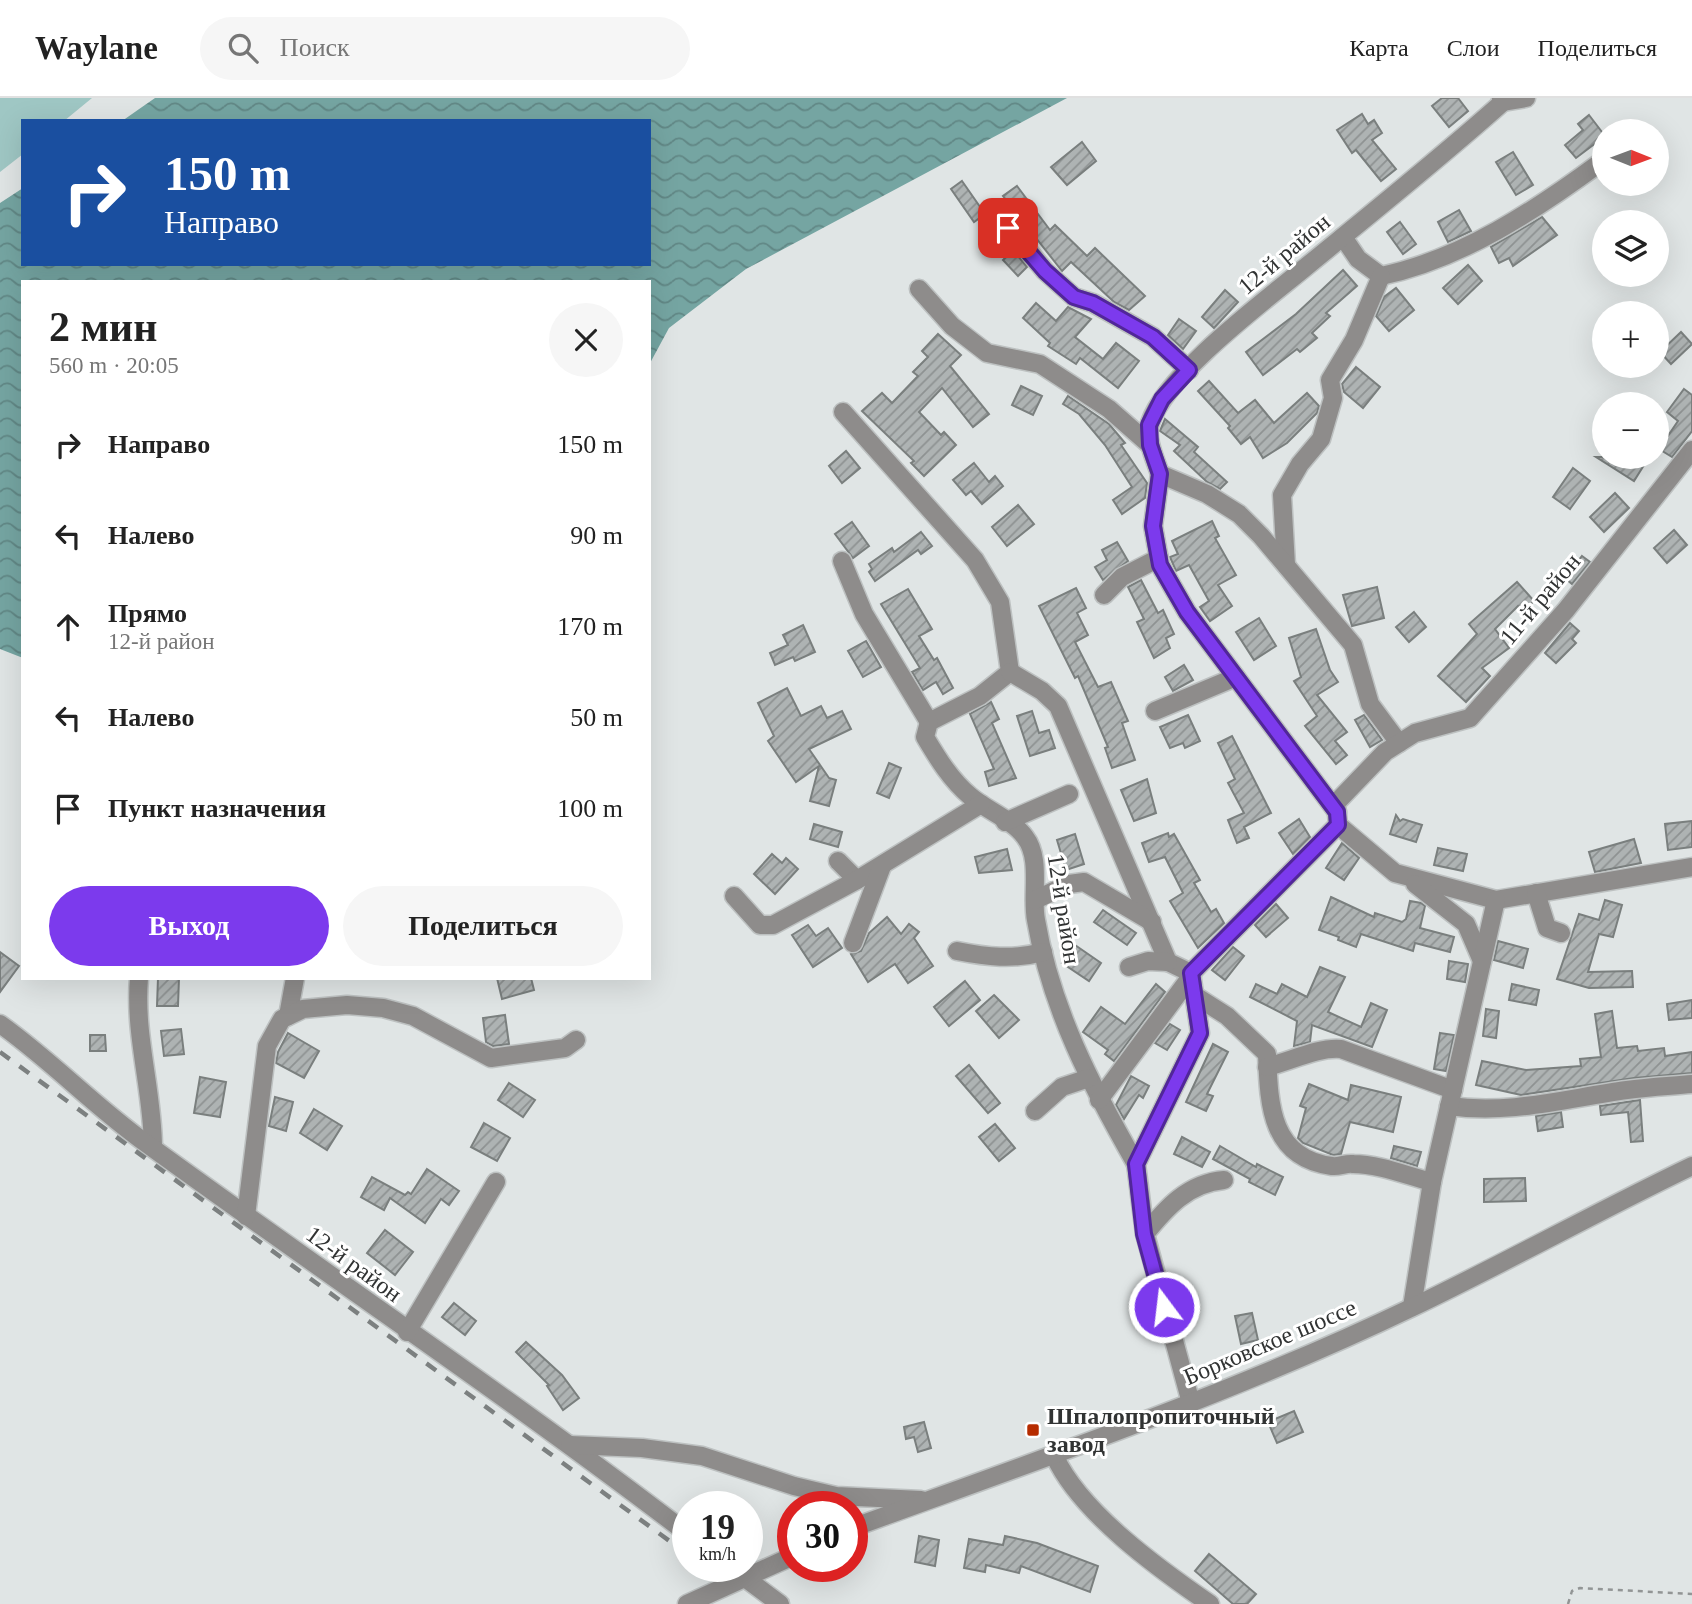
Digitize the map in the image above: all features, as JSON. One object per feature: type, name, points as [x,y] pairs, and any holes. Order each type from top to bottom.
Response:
[{"type":"street","name":"12-й район","points":[[1160,474],[1150,445],[1149,425],[1162,399],[1216,342],[1502,100],[1526,98]]},
{"type":"street","points":[[1343,237],[1358,259],[1381,276],[1411,270],[1489,234],[1548,202],[1592,169]]},
{"type":"street","points":[[998,214],[1036,261],[1074,297],[1093,303],[1153,337],[1189,370]]},
{"type":"street","points":[[1286,565],[1282,495],[1300,464],[1321,439],[1333,398],[1330,380],[1354,340],[1381,276]]},
{"type":"street","points":[[919,289],[952,326],[988,353],[1040,364],[1110,409],[1150,445]]},
{"type":"street","points":[[843,412],[975,560],[1000,602],[1010,672]]},
{"type":"street","name":"11-й район","points":[[1337,819],[1336,803],[1385,752],[1415,733],[1471,718],[1566,610],[1692,450]]},
{"type":"street","points":[[1399,743],[1370,704],[1353,645],[1286,565],[1239,514],[1207,494],[1160,474],[1153,526],[1159,558],[1187,612],[1337,819],[1395,873],[1496,900],[1692,867]]},
{"type":"street","points":[[1104,595],[1122,577],[1159,558]]},
{"type":"street","points":[[842,561],[864,614],[929,722],[980,696],[1010,672]]},
{"type":"street","points":[[1010,672],[1042,691],[1058,706],[1168,962]]},
{"type":"street","points":[[1155,711],[1236,677]]},
{"type":"street","name":"12-й район","points":[[929,722],[925,737],[943,767],[981,804],[1025,836],[1033,855],[1035,900],[1054,998],[1099,1100],[1136,1164]]},
{"type":"street","points":[[1005,822],[1069,794]]},
{"type":"street","points":[[734,897],[760,925],[773,925],[858,880],[981,804]]},
{"type":"street","points":[[1099,1100],[1191,974],[1337,819]]},
{"type":"street","points":[[838,861],[858,880]]},
{"type":"street","points":[[853,943],[882,866]]},
{"type":"street","points":[[1404,876],[1466,924],[1482,961]]},
{"type":"street","points":[[1035,900],[1069,884],[1084,882],[1152,922]]},
{"type":"street","points":[[1536,893],[1547,928],[1561,933]]},
{"type":"street","points":[[1412,1307],[1432,1182],[1496,900]]},
{"type":"street","points":[[957,951],[1010,958],[1043,952]]},
{"type":"street","points":[[1129,967],[1148,961],[1168,962],[1191,974]]},
{"type":"street","points":[[1191,974],[1200,1033],[1136,1164],[1144,1234],[1191,1403]]},
{"type":"street","points":[[139,980],[141,1049],[153,1113],[153,1149]]},
{"type":"street","points":[[289,1016],[295,980]]},
{"type":"street","points":[[1194,995],[1227,1016],[1267,1054],[1268,1090],[1277,1132],[1295,1151],[1310,1161],[1335,1166],[1354,1164],[1432,1182]]},
{"type":"street","points":[[246,1216],[267,1046],[282,1019],[303,1009],[348,1005],[383,1008],[412,1016],[491,1058],[565,1048],[576,1040]]},
{"type":"street","name":"12-й район","points":[[0,1024],[44,1055],[107,1115],[407,1332],[570,1445],[672,1522]]},
{"type":"street","points":[[1267,1067],[1307,1057],[1324,1047],[1341,1049],[1483,1111],[1525,1108],[1628,1090],[1692,1084]]},
{"type":"street","points":[[1035,1111],[1062,1087],[1089,1078]]},
{"type":"street","name":"Борковское шоссе","points":[[868,1523],[1055,1457],[1191,1403],[1412,1307],[1692,1166]]},
{"type":"street","points":[[1144,1234],[1189,1190],[1209,1181],[1224,1180]]},
{"type":"street","points":[[407,1332],[496,1182]]},
{"type":"street","points":[[570,1445],[642,1448],[702,1456],[794,1486],[836,1496],[879,1500],[936,1500]]},
{"type":"street","points":[[1055,1457],[1064,1477],[1141,1556],[1209,1604]]},
{"type":"street","points":[[687,1604],[711,1601],[741,1582]]},
{"type":"street","points":[[750,1582],[780,1604]]},
{"type":"path","points":[[1568,1604],[1572,1591],[1580,1588],[1692,1594]]},
{"type":"shaded area","points":[[0,98],[92,98],[66,119],[21,119],[21,156],[0,172]]},
{"type":"water","points":[[155,98],[1067,98],[746,269],[669,328],[651,361],[651,280],[21,280],[21,657],[0,649],[0,203],[21,189],[21,266],[651,266],[651,119],[125,119]]},
{"type":"building","points":[[1442,98],[1458,98],[1468,111],[1449,127],[1432,106]]},
{"type":"building","points":[[1362,114],[1368,124],[1374,120],[1382,133],[1372,140],[1396,169],[1381,181],[1356,150],[1352,153],[1337,130]]},
{"type":"building","points":[[1589,115],[1592,119],[1592,146],[1576,158],[1565,145],[1583,130],[1578,124]]},
{"type":"building","points":[[1082,142],[1096,161],[1067,185],[1051,167]]},
{"type":"building","points":[[1513,152],[1533,185],[1516,195],[1496,162]]},
{"type":"building","points":[[962,181],[985,214],[974,222],[951,189]]},
{"type":"building","points":[[1017,186],[1050,230],[1055,225],[1087,256],[1095,248],[1145,296],[1129,310],[1114,302],[1071,262],[1062,271],[1003,196]]},
{"type":"building","points":[[1459,210],[1471,231],[1448,242],[1438,222]]},
{"type":"building","points":[[1542,217],[1557,235],[1513,266],[1509,258],[1499,263],[1491,247]]},
{"type":"building","points":[[1400,222],[1416,244],[1403,254],[1387,232]]},
{"type":"building","points":[[1013,250],[1027,267],[1018,276],[1003,260]]},
{"type":"building","points":[[1468,265],[1482,281],[1458,304],[1443,288]]},
{"type":"building","points":[[1343,270],[1357,286],[1326,313],[1330,316],[1312,333],[1317,338],[1300,352],[1297,349],[1263,375],[1246,352],[1296,314]]},
{"type":"building","points":[[1396,288],[1414,310],[1389,331],[1376,316],[1384,297]]},
{"type":"building","points":[[1225,290],[1238,302],[1214,328],[1202,317]]},
{"type":"building","points":[[1036,303],[1056,321],[1068,307],[1091,319],[1075,337],[1103,359],[1116,343],[1139,361],[1118,388],[1080,358],[1076,364],[1048,346],[1050,343],[1023,318]]},
{"type":"building","points":[[1179,319],[1196,331],[1183,349],[1168,335]]},
{"type":"building","points":[[1681,332],[1692,344],[1671,364],[1669,343]]},
{"type":"building","points":[[938,334],[961,355],[950,366],[989,414],[973,427],[942,388],[919,412],[941,435],[944,432],[956,445],[924,476],[911,463],[914,461],[862,411],[882,393],[892,403],[918,376],[913,372],[928,357],[922,351]]},
{"type":"building","points":[[1356,367],[1380,387],[1363,408],[1344,392],[1342,384]]},
{"type":"building","points":[[1209,381],[1238,413],[1255,400],[1274,423],[1307,393],[1319,406],[1317,413],[1287,443],[1263,458],[1250,437],[1241,444],[1228,428],[1230,426],[1198,391]]},
{"type":"building","points":[[1021,386],[1042,396],[1033,415],[1012,405]]},
{"type":"building","points":[[1684,389],[1692,395],[1692,431],[1672,457],[1669,455],[1669,434],[1678,421],[1669,414],[1669,409]]},
{"type":"building","points":[[1068,396],[1109,424],[1125,443],[1121,445],[1147,483],[1145,498],[1122,514],[1113,500],[1132,487],[1105,445],[1079,414],[1063,404]]},
{"type":"building","points":[[1165,419],[1198,447],[1194,452],[1227,482],[1220,489],[1207,482],[1174,451],[1180,445],[1160,431]]},
{"type":"building","points":[[846,451],[860,468],[842,483],[829,466]]},
{"type":"building","points":[[974,463],[989,482],[995,476],[1003,486],[982,504],[971,491],[966,495],[953,480]]},
{"type":"building","points":[[1573,468],[1590,481],[1570,509],[1553,497]]},
{"type":"building","points":[[1615,469],[1642,469],[1634,481]]},
{"type":"building","points":[[1615,493],[1629,508],[1604,532],[1590,517]]},
{"type":"building","points":[[1018,505],[1034,524],[1007,546],[992,527]]},
{"type":"building","points":[[1212,521],[1219,536],[1215,538],[1236,575],[1218,585],[1232,606],[1210,621],[1200,607],[1209,601],[1189,565],[1176,571],[1170,557],[1178,554],[1172,541]]},
{"type":"building","points":[[852,522],[869,546],[853,558],[835,534]]},
{"type":"building","points":[[1674,530],[1687,545],[1667,563],[1654,548]]},
{"type":"building","points":[[921,532],[932,546],[921,554],[918,550],[875,581],[869,572],[872,569],[869,564],[892,548],[894,552]]},
{"type":"building","points":[[1117,542],[1128,561],[1103,580],[1095,567],[1107,560],[1102,550]]},
{"type":"building","points":[[1582,556],[1590,562],[1572,584],[1565,578]]},
{"type":"building","points":[[1141,580],[1158,613],[1163,610],[1174,634],[1166,638],[1170,648],[1154,658],[1137,622],[1144,619],[1128,587]]},
{"type":"building","points":[[1517,582],[1534,601],[1523,612],[1518,606],[1495,629],[1509,648],[1482,668],[1490,676],[1466,702],[1438,676],[1477,634],[1469,624]]},
{"type":"building","points":[[1377,587],[1384,618],[1352,626],[1343,595]]},
{"type":"building","points":[[1076,588],[1086,608],[1077,613],[1088,635],[1075,642],[1098,687],[1111,682],[1128,721],[1122,723],[1135,760],[1112,768],[1105,748],[1108,747],[1078,676],[1075,678],[1039,606]]},
{"type":"building","points":[[908,589],[932,629],[919,636],[934,660],[937,658],[953,688],[943,694],[936,682],[923,690],[912,672],[920,668],[881,604]]},
{"type":"building","points":[[1414,612],[1426,627],[1409,642],[1396,627]]},
{"type":"building","points":[[1259,618],[1276,646],[1254,660],[1236,632]]},
{"type":"building","points":[[1570,623],[1579,631],[1572,639],[1576,643],[1556,663],[1545,653]]},
{"type":"building","points":[[803,625],[815,652],[795,661],[793,657],[775,665],[770,653],[788,645],[783,635]]},
{"type":"building","points":[[1316,629],[1330,670],[1338,682],[1317,695],[1347,732],[1335,741],[1347,755],[1336,764],[1305,726],[1317,716],[1294,681],[1301,677],[1289,638]]},
{"type":"building","points":[[866,641],[881,667],[863,677],[848,651]]},
{"type":"building","points":[[1184,665],[1193,680],[1173,691],[1165,677]]},
{"type":"building","points":[[787,688],[801,716],[821,706],[827,718],[842,711],[851,729],[809,749],[829,778],[836,780],[829,806],[810,801],[819,766],[796,782],[768,741],[774,736],[758,703]]},
{"type":"building","points":[[991,702],[999,719],[992,723],[1016,778],[989,786],[985,772],[994,769],[970,714]]},
{"type":"building","points":[[1032,711],[1039,733],[1049,730],[1055,748],[1030,756],[1017,716]]},
{"type":"building","points":[[1188,715],[1200,741],[1185,748],[1183,743],[1170,748],[1160,727]]},
{"type":"building","points":[[1364,715],[1382,740],[1370,747],[1355,720]]},
{"type":"building","points":[[1232,736],[1271,813],[1244,827],[1249,838],[1237,843],[1228,820],[1244,813],[1228,783],[1235,779],[1218,743]]},
{"type":"building","points":[[889,763],[901,768],[889,798],[877,793]]},
{"type":"building","points":[[1147,779],[1156,813],[1134,821],[1121,790]]},
{"type":"building","points":[[1396,815],[1400,821],[1403,819],[1422,825],[1416,842],[1390,834]]},
{"type":"building","points":[[1299,819],[1310,837],[1293,854],[1279,833]]},
{"type":"building","points":[[1692,821],[1692,847],[1668,850],[1665,824]]},
{"type":"building","points":[[814,824],[842,832],[838,847],[810,839]]},
{"type":"building","points":[[1168,833],[1169,837],[1174,834],[1200,880],[1194,883],[1211,912],[1216,909],[1224,923],[1198,948],[1170,901],[1183,893],[1165,857],[1149,862],[1142,843]]},
{"type":"building","points":[[1075,834],[1084,864],[1066,870],[1057,840]]},
{"type":"building","points":[[1634,839],[1641,863],[1595,872],[1589,852]]},
{"type":"building","points":[[1342,843],[1359,858],[1344,880],[1326,868]]},
{"type":"building","points":[[1438,848],[1467,854],[1463,871],[1434,865]]},
{"type":"building","points":[[1007,849],[1012,870],[979,873],[975,857]]},
{"type":"building","points":[[772,854],[782,863],[786,858],[798,869],[775,894],[754,874]]},
{"type":"building","points":[[1331,897],[1374,917],[1375,913],[1402,922],[1406,919],[1410,901],[1421,903],[1425,906],[1420,928],[1454,937],[1450,952],[1415,943],[1413,951],[1361,934],[1356,947],[1338,940],[1339,937],[1319,930]]},
{"type":"building","points":[[1605,900],[1622,905],[1613,937],[1599,934],[1588,972],[1632,971],[1633,987],[1589,988],[1557,979],[1579,914],[1599,920]]},
{"type":"building","points":[[1276,904],[1288,918],[1266,937],[1255,925]]},
{"type":"building","points":[[1103,910],[1136,933],[1127,945],[1094,922]]},
{"type":"building","points":[[887,917],[901,934],[909,924],[919,932],[914,938],[933,966],[908,983],[895,964],[868,982],[851,954],[861,951],[869,933]]},
{"type":"building","points":[[808,925],[816,936],[828,928],[842,948],[813,967],[792,935]]},
{"type":"building","points":[[1498,941],[1528,949],[1523,968],[1494,960]]},
{"type":"building","points":[[1075,945],[1101,963],[1089,981],[1062,963]]},
{"type":"building","points":[[1233,947],[1244,956],[1225,980],[1212,970]]},
{"type":"building","points":[[0,952],[19,966],[0,992]]},
{"type":"building","points":[[1449,961],[1468,964],[1465,982],[1447,979]]},
{"type":"building","points":[[1320,967],[1345,977],[1328,1012],[1361,1027],[1371,1003],[1387,1010],[1372,1047],[1312,1025],[1310,1042],[1294,1046],[1297,1021],[1250,997],[1256,984],[1277,994],[1282,984],[1307,997]]},
{"type":"building","points":[[158,980],[179,980],[178,1006],[157,1006]]},
{"type":"building","points":[[497,980],[532,980],[534,990],[502,999]]},
{"type":"building","points":[[965,981],[980,1000],[949,1026],[934,1007]]},
{"type":"building","points":[[1156,984],[1165,992],[1114,1061],[1105,1054],[1108,1050],[1083,1032],[1101,1007],[1125,1024]]},
{"type":"building","points":[[1512,984],[1539,990],[1536,1005],[1509,1000]]},
{"type":"building","points":[[994,995],[1019,1020],[999,1038],[976,1011]]},
{"type":"building","points":[[1692,1000],[1692,1018],[1669,1020],[1667,1004]]},
{"type":"building","points":[[1486,1009],[1499,1011],[1496,1038],[1483,1036]]},
{"type":"building","points":[[1612,1011],[1617,1048],[1637,1046],[1638,1051],[1664,1048],[1665,1056],[1692,1052],[1692,1073],[1634,1078],[1521,1095],[1476,1085],[1482,1061],[1526,1070],[1581,1066],[1580,1059],[1601,1057],[1595,1014]]},
{"type":"building","points":[[505,1015],[509,1044],[493,1046],[486,1042],[483,1018]]},
{"type":"building","points":[[1170,1024],[1180,1030],[1167,1050],[1155,1043]]},
{"type":"building","points":[[181,1029],[184,1054],[164,1056],[161,1031]]},
{"type":"building","points":[[288,1033],[319,1051],[304,1078],[276,1063],[278,1052]]},
{"type":"building","points":[[1440,1033],[1454,1035],[1446,1071],[1434,1069]]},
{"type":"building","points":[[90,1035],[105,1035],[106,1051],[90,1051]]},
{"type":"building","points":[[1213,1044],[1228,1052],[1207,1094],[1213,1096],[1206,1111],[1186,1102]]},
{"type":"building","points":[[969,1065],[1000,1103],[988,1113],[956,1076]]},
{"type":"building","points":[[1131,1076],[1149,1086],[1143,1098],[1139,1095],[1124,1119],[1116,1105]]},
{"type":"building","points":[[200,1077],[226,1082],[220,1117],[194,1113]]},
{"type":"building","points":[[509,1083],[535,1100],[523,1117],[498,1100]]},
{"type":"building","points":[[1309,1084],[1348,1100],[1351,1085],[1401,1097],[1393,1132],[1350,1122],[1341,1154],[1333,1155],[1303,1143],[1298,1138],[1306,1108],[1300,1106]]},
{"type":"building","points":[[275,1097],[293,1102],[286,1131],[269,1126]]},
{"type":"building","points":[[1640,1100],[1643,1141],[1631,1142],[1628,1112],[1601,1115],[1600,1106]]},
{"type":"building","points":[[314,1109],[342,1126],[327,1150],[300,1133]]},
{"type":"building","points":[[1561,1112],[1563,1127],[1538,1131],[1536,1116]]},
{"type":"building","points":[[484,1123],[510,1138],[497,1161],[471,1147]]},
{"type":"building","points":[[995,1124],[1015,1148],[999,1161],[979,1137]]},
{"type":"building","points":[[1182,1137],[1210,1152],[1202,1167],[1174,1154]]},
{"type":"building","points":[[1220,1146],[1256,1167],[1257,1164],[1283,1177],[1275,1195],[1213,1159]]},
{"type":"building","points":[[1394,1146],[1421,1152],[1417,1166],[1391,1158]]},
{"type":"building","points":[[427,1169],[459,1191],[449,1205],[441,1199],[425,1223],[390,1198],[384,1210],[361,1197],[372,1177],[405,1195],[408,1192],[411,1194]]},
{"type":"building","points":[[1525,1178],[1526,1201],[1484,1202],[1484,1179]]},
{"type":"building","points":[[385,1230],[413,1252],[395,1275],[367,1253]]},
{"type":"building","points":[[454,1303],[476,1321],[465,1335],[442,1317]]},
{"type":"building","points":[[1252,1313],[1258,1340],[1241,1344],[1235,1316]]},
{"type":"building","points":[[526,1342],[562,1375],[579,1398],[563,1410],[547,1386],[549,1385],[516,1352]]},
{"type":"building","points":[[1294,1411],[1303,1432],[1277,1443],[1268,1422]]},
{"type":"building","points":[[924,1422],[931,1448],[918,1452],[914,1437],[906,1439],[904,1427]]},
{"type":"building","points":[[919,1536],[939,1540],[935,1566],[915,1562]]},
{"type":"building","points":[[1005,1536],[1037,1543],[1098,1566],[1090,1592],[1021,1566],[1019,1573],[986,1565],[985,1572],[964,1568],[969,1539],[1003,1545]]},
{"type":"building","points":[[1209,1554],[1256,1594],[1247,1604],[1233,1604],[1195,1571]]},
{"type":"railway","points":[[0,1052],[672,1543]]},
{"type":"place","name":"Шпалопропиточный завод","points":[[1033,1430]]},
{"type":"route","points":[[1008,228],[1045,271],[1074,297],[1093,303],[1153,337],[1189,370],[1162,399],[1149,425],[1150,445],[1160,474],[1153,526],[1160,565],[1187,612],[1337,812],[1338,825],[1191,973],[1200,1033],[1136,1164],[1144,1234],[1164,1307]]}]
